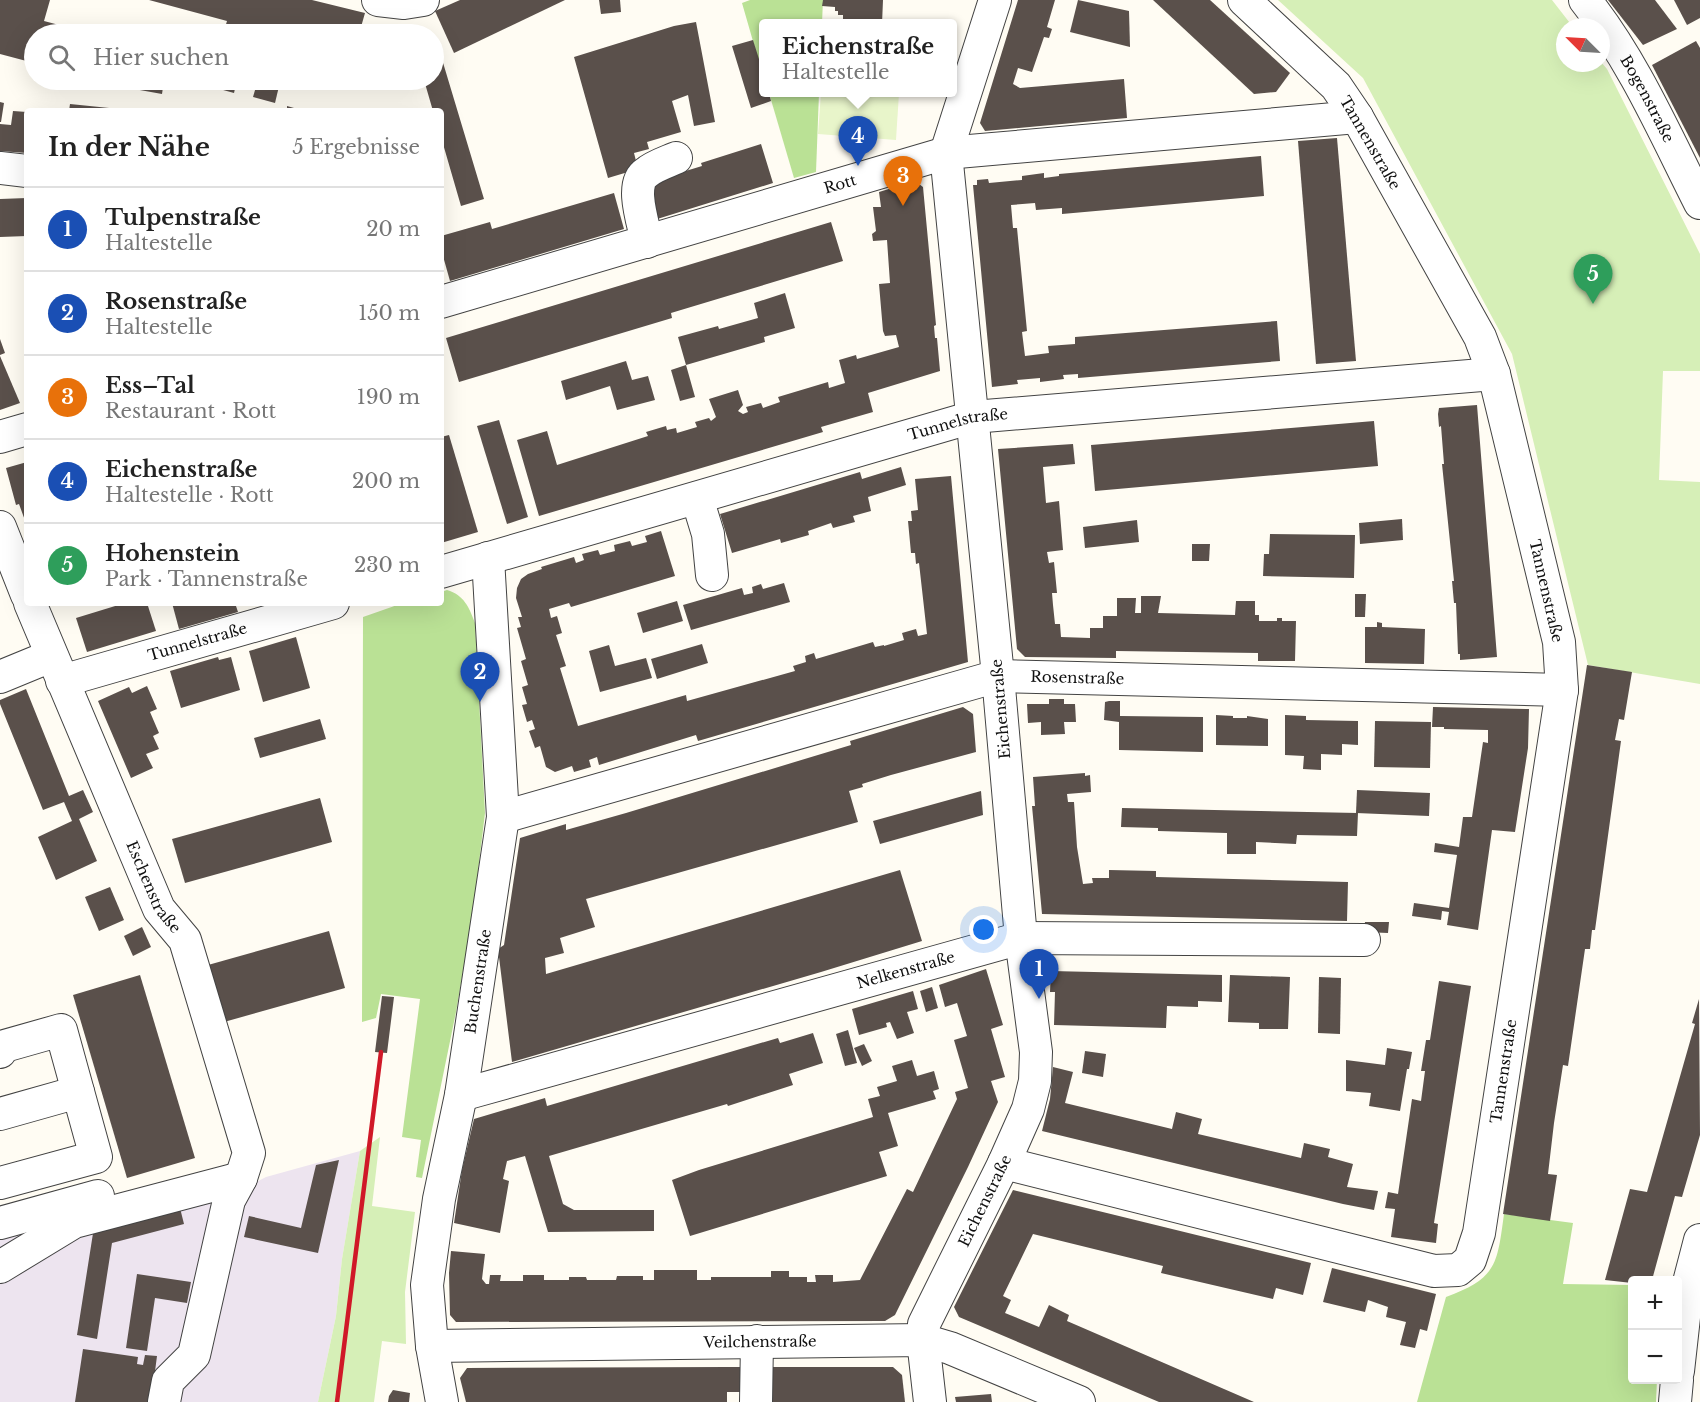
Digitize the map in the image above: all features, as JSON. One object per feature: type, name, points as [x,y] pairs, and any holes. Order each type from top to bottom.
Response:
[{"type":"street","points":[[378,0],[404,3],[423,0]]},
{"type":"street","name":"Eichenstraße","points":[[930,1402],[923,1341],[924,1324],[1004,1163],[1028,1109],[1035,1082],[1036,1052],[1021,938],[998,676],[946,153],[995,0]]},
{"type":"street","name":"Tannenstraße","points":[[1004,1163],[1434,1271],[1458,1270],[1470,1260],[1479,1233],[1562,690],[1559,642],[1494,374],[1480,337],[1357,117],[1336,86],[1244,0]]},
{"type":"street","name":"Bogenstraße","points":[[1585,0],[1602,21],[1629,66],[1700,203]]},
{"type":"street","name":"Rott","points":[[444,302],[946,153],[1357,117]]},
{"type":"street","points":[[647,242],[638,195],[638,182],[644,173],[676,158]]},
{"type":"street","points":[[0,168],[24,171]]},
{"type":"street","name":"Tunnelstraße","points":[[444,571],[973,417],[1494,374]]},
{"type":"street","points":[[0,437],[24,430]]},
{"type":"street","points":[[697,498],[708,534],[712,575]]},
{"type":"street","points":[[0,526],[24,587]]},
{"type":"street","name":"Buchenstraße","points":[[442,1402],[432,1346],[427,1285],[439,1198],[461,1095],[503,817],[488,558]]},
{"type":"street","name":"Eschenstraße","points":[[31,606],[159,909],[185,940],[245,1166]]},
{"type":"street","name":"Tunnelstraße","points":[[0,677],[56,669],[320,606]]},
{"type":"street","name":"Rosenstraße","points":[[503,817],[998,676],[1562,690]]},
{"type":"street","name":"Nelkenstraße","points":[[461,1095],[1021,938],[1364,940]]},
{"type":"street","points":[[0,1052],[1,1047],[61,1030],[96,1157],[0,1183]]},
{"type":"street","points":[[0,1114],[78,1092]]},
{"type":"street","points":[[0,1223],[245,1166]]},
{"type":"street","points":[[0,1267],[74,1222],[245,1166]]},
{"type":"street","points":[[164,1402],[168,1381],[194,1355],[229,1200],[245,1166]]},
{"type":"street","points":[[1682,1330],[1687,1290],[1700,1240]]},
{"type":"street","points":[[756,1402],[757,1341]]},
{"type":"street","name":"Veilchenstraße","points":[[432,1346],[923,1341],[950,1348],[1024,1390],[1079,1402]]},
{"type":"street","points":[[1675,1402],[1677,1384]]},
{"type":"shaded area","points":[[360,1151],[342,1259],[336,1316],[318,1402],[0,1402],[0,1233],[247,1187],[266,1177]]},
{"type":"green space","points":[[750,0],[823,0],[822,19],[759,19],[759,62],[742,3]]},
{"type":"green space","points":[[1278,0],[1552,0],[1566,18],[1556,18],[1556,72],[1609,72],[1700,254],[1700,371],[1663,371],[1659,480],[1700,482],[1700,684],[1588,665],[1512,354],[1363,78]]},
{"type":"green space","points":[[770,97],[819,97],[816,172],[794,178]]},
{"type":"green space","points":[[821,97],[899,97],[896,140],[818,134]]},
{"type":"green space","points":[[444,591],[453,592],[465,602],[475,623],[485,813],[473,913],[456,1012],[422,1178],[416,1177],[421,1140],[402,1137],[420,999],[381,994],[376,1018],[362,1022],[363,617],[394,606],[444,606]]},
{"type":"green space","points":[[380,1137],[372,1206],[415,1212],[405,1292],[406,1344],[382,1341],[374,1402],[318,1402],[336,1316],[342,1259],[360,1151]]},
{"type":"green space","points":[[1504,1214],[1573,1223],[1563,1284],[1628,1285],[1628,1384],[1657,1384],[1656,1402],[1417,1402],[1446,1297],[1476,1283],[1485,1276],[1492,1267],[1499,1246]]},
{"type":"building","points":[[0,0],[50,0],[44,21],[55,24],[24,24],[24,60],[0,54]]},
{"type":"building","points":[[149,0],[312,0],[365,13],[362,24],[226,24],[227,21]]},
{"type":"building","points":[[460,0],[565,0],[454,53],[444,31],[444,24],[441,24],[435,11]]},
{"type":"building","points":[[599,0],[620,0],[621,12],[601,14]]},
{"type":"building","points":[[823,0],[883,0],[882,19],[843,19],[843,15],[838,15],[838,11],[835,11],[835,7],[822,6]]},
{"type":"building","points":[[1018,0],[1055,0],[1047,27],[1052,29],[1049,38],[1044,37],[1032,72],[1018,68],[1013,84],[1020,88],[1124,79],[1127,118],[985,131],[980,123]]},
{"type":"building","points":[[1078,0],[1129,11],[1130,47],[1070,32]]},
{"type":"building","points":[[1153,0],[1210,0],[1290,73],[1276,92],[1254,94]]},
{"type":"building","points":[[1608,0],[1655,0],[1677,29],[1643,45]]},
{"type":"building","points":[[1674,0],[1700,0],[1700,18],[1687,25]]},
{"type":"building","points":[[696,22],[715,122],[694,126],[688,95],[672,101],[681,132],[647,142],[649,149],[634,153],[638,169],[608,178],[574,57],[674,26]]},
{"type":"building","points":[[753,40],[759,59],[759,97],[770,97],[771,101],[751,108],[732,46]]},
{"type":"building","points":[[1696,41],[1700,48],[1700,158],[1652,65]]},
{"type":"building","points":[[444,66],[484,199],[461,206],[444,147],[444,108],[432,108],[427,90],[444,90]]},
{"type":"building","points":[[140,90],[163,90],[162,94]]},
{"type":"building","points":[[255,90],[278,90],[275,103],[253,97]]},
{"type":"building","points":[[0,102],[4,103],[1,122],[0,122]]},
{"type":"building","points":[[70,104],[109,108],[69,108]]},
{"type":"building","points":[[13,111],[24,112],[24,153],[0,151],[0,124],[11,125]]},
{"type":"building","points":[[1337,138],[1356,361],[1316,364],[1298,141]]},
{"type":"building","points":[[761,144],[773,183],[654,220],[643,184],[702,166],[701,163]]},
{"type":"building","points":[[1261,156],[1264,196],[1062,214],[1062,208],[1036,210],[1035,203],[1011,205],[1013,228],[1017,228],[1027,331],[1022,332],[1025,356],[1049,353],[1048,346],[1075,344],[1075,337],[1277,321],[1280,361],[1078,378],[1078,374],[1063,375],[1064,379],[1040,382],[1040,378],[1017,380],[1018,384],[992,387],[973,185],[977,185],[977,180],[988,179],[989,183],[1022,180],[1022,176],[1044,173],[1044,178],[1059,176],[1059,174]]},
{"type":"building","points":[[915,181],[923,187],[936,325],[934,326],[935,338],[937,338],[940,371],[868,393],[873,412],[821,427],[823,432],[539,516],[517,440],[547,431],[557,465],[648,436],[646,432],[666,426],[667,430],[676,428],[677,433],[697,427],[695,422],[709,418],[711,421],[716,417],[709,399],[738,390],[743,405],[738,411],[743,414],[748,412],[746,407],[761,403],[763,408],[780,402],[778,397],[828,382],[829,388],[845,383],[839,360],[856,355],[857,359],[899,347],[896,335],[885,336],[883,331],[879,284],[890,283],[887,240],[873,241],[872,234],[876,231],[873,207],[881,207],[879,192]]},
{"type":"building","points":[[614,193],[624,229],[450,281],[444,260],[444,235],[490,222],[492,229]]},
{"type":"building","points":[[24,198],[24,236],[0,237],[0,199]]},
{"type":"building","points":[[831,222],[843,261],[671,313],[672,318],[459,382],[446,338]]},
{"type":"building","points":[[785,293],[795,328],[764,337],[765,342],[686,365],[678,337],[758,318],[754,303]]},
{"type":"building","points":[[0,339],[5,353],[0,355]]},
{"type":"building","points":[[0,356],[20,403],[0,410]]},
{"type":"building","points":[[626,361],[632,380],[648,376],[655,400],[617,410],[610,386],[566,400],[561,381]]},
{"type":"building","points":[[686,365],[695,397],[680,401],[671,370]]},
{"type":"building","points":[[1477,405],[1497,657],[1460,660],[1442,464],[1444,464],[1441,426],[1439,427],[1438,414],[1439,408]]},
{"type":"building","points":[[499,420],[528,517],[507,524],[477,426]]},
{"type":"building","points":[[1374,421],[1378,466],[1095,491],[1091,445]]},
{"type":"building","points":[[449,435],[478,532],[444,542],[444,436]]},
{"type":"building","points":[[1073,444],[1075,464],[1043,467],[1046,503],[1059,501],[1063,550],[1047,552],[1049,563],[1054,562],[1057,593],[1052,593],[1053,605],[1055,624],[1060,624],[1061,637],[1090,638],[1090,628],[1103,628],[1103,616],[1117,616],[1117,598],[1136,598],[1135,613],[1141,613],[1141,596],[1161,596],[1158,613],[1235,615],[1236,601],[1255,601],[1255,615],[1259,615],[1259,621],[1277,621],[1277,618],[1282,618],[1282,621],[1296,621],[1295,661],[1258,661],[1258,653],[1116,651],[1116,658],[1025,657],[1017,649],[998,449]]},
{"type":"building","points":[[24,463],[24,518],[19,504],[16,505],[6,468]]},
{"type":"building","points":[[901,467],[906,485],[868,497],[871,511],[853,516],[855,522],[833,528],[831,523],[808,531],[809,535],[781,543],[780,539],[732,553],[720,514],[860,472],[862,479]]},
{"type":"building","points":[[951,476],[968,662],[698,741],[696,735],[599,765],[597,757],[589,760],[591,767],[574,772],[572,766],[555,772],[546,767],[540,746],[535,748],[529,731],[535,729],[532,720],[527,722],[522,705],[527,704],[522,687],[528,685],[521,661],[526,659],[517,628],[521,627],[518,617],[522,617],[516,598],[521,579],[542,569],[541,567],[574,557],[576,563],[584,560],[582,554],[598,550],[600,555],[615,551],[614,545],[630,541],[632,546],[647,542],[645,536],[661,531],[675,576],[571,607],[569,603],[549,609],[551,618],[557,616],[562,633],[556,635],[566,666],[560,668],[578,726],[686,695],[687,701],[795,671],[793,666],[806,662],[805,656],[814,653],[816,659],[873,642],[875,647],[884,646],[904,640],[902,633],[916,629],[918,636],[927,634],[919,563],[916,564],[915,553],[911,553],[908,521],[912,521],[911,511],[918,510],[915,479]]},
{"type":"building","points":[[1402,519],[1403,540],[1360,544],[1359,523]]},
{"type":"building","points":[[1137,520],[1139,542],[1085,548],[1083,527]]},
{"type":"building","points":[[1270,534],[1355,535],[1354,578],[1263,576],[1264,554],[1269,554]]},
{"type":"building","points":[[1192,544],[1210,544],[1209,561],[1192,561]]},
{"type":"building","points":[[784,583],[790,602],[691,630],[683,605],[742,588],[744,595],[753,593],[752,587],[761,584],[763,589]]},
{"type":"building","points":[[1355,594],[1366,594],[1365,617],[1355,617]]},
{"type":"building","points":[[677,601],[683,621],[643,633],[637,613]]},
{"type":"building","points":[[115,606],[148,606],[156,631],[87,652],[76,618]]},
{"type":"building","points":[[173,606],[236,606],[238,612],[179,629]]},
{"type":"building","points":[[1377,622],[1382,623],[1382,627],[1425,629],[1424,664],[1365,663],[1365,627],[1377,627]]},
{"type":"building","points":[[296,637],[310,688],[263,702],[249,651]]},
{"type":"building","points":[[702,644],[708,663],[657,679],[651,659]]},
{"type":"building","points":[[609,645],[615,666],[646,658],[652,678],[600,692],[589,651]]},
{"type":"building","points":[[218,657],[219,660],[231,657],[240,690],[181,708],[170,671]]},
{"type":"building","points":[[1587,665],[1632,672],[1624,720],[1619,719],[1615,740],[1621,741],[1595,930],[1592,930],[1590,949],[1585,949],[1568,1066],[1563,1065],[1554,1123],[1548,1174],[1557,1175],[1550,1221],[1503,1214]]},
{"type":"building","points":[[147,686],[157,709],[150,712],[159,733],[153,736],[159,749],[146,754],[153,768],[131,778],[98,701],[129,687],[132,693]]},
{"type":"building","points":[[26,689],[69,796],[83,790],[93,812],[79,819],[97,861],[56,880],[38,837],[72,821],[64,802],[43,810],[0,704],[0,700]]},
{"type":"building","points":[[1049,699],[1064,699],[1064,704],[1075,704],[1076,722],[1064,722],[1065,734],[1041,735],[1041,722],[1028,723],[1027,704],[1049,704]]},
{"type":"building","points":[[1120,701],[1120,716],[1203,717],[1203,752],[1119,750],[1119,722],[1104,720],[1105,702]]},
{"type":"building","points":[[963,707],[973,714],[976,752],[891,775],[862,784],[863,787],[849,791],[858,822],[586,899],[595,927],[560,938],[564,953],[545,958],[546,974],[900,870],[922,941],[512,1062],[498,949],[504,945],[520,838],[566,824],[566,830],[626,813],[851,745],[850,741]]},
{"type":"building","points":[[1433,707],[1529,709],[1528,748],[1515,832],[1492,830],[1478,930],[1447,925],[1449,912],[1442,911],[1441,920],[1412,916],[1414,903],[1449,908],[1457,855],[1434,852],[1435,843],[1459,847],[1463,817],[1472,817],[1483,742],[1488,743],[1488,730],[1432,727]]},
{"type":"building","points":[[1216,715],[1268,719],[1268,746],[1216,745]]},
{"type":"building","points":[[1285,715],[1306,716],[1306,720],[1358,721],[1358,745],[1342,744],[1342,755],[1321,754],[1321,770],[1303,769],[1304,756],[1285,755]]},
{"type":"building","points":[[320,719],[326,739],[260,758],[254,738]]},
{"type":"building","points":[[1375,721],[1431,722],[1430,768],[1374,767]]},
{"type":"building","points":[[1085,773],[1085,776],[1090,775],[1091,792],[1067,794],[1068,802],[1074,802],[1077,847],[1083,884],[1093,883],[1092,878],[1109,878],[1109,870],[1156,871],[1156,877],[1348,882],[1347,921],[1042,914],[1032,806],[1035,806],[1033,777]]},
{"type":"building","points":[[1357,790],[1430,793],[1429,816],[1356,813]]},
{"type":"building","points":[[981,791],[983,815],[880,844],[873,821]]},
{"type":"building","points":[[320,798],[332,842],[185,883],[172,839]]},
{"type":"building","points":[[1122,808],[1358,813],[1357,836],[1297,835],[1296,844],[1256,842],[1256,854],[1227,854],[1227,833],[1158,831],[1158,828],[1121,827]]},
{"type":"building","points":[[110,887],[124,920],[99,931],[85,897]]},
{"type":"building","points":[[1365,922],[1389,922],[1388,933],[1364,932]]},
{"type":"building","points":[[142,927],[151,947],[133,956],[124,936]]},
{"type":"building","points":[[329,931],[345,988],[224,1022],[208,965]]},
{"type":"building","points":[[986,969],[1003,1025],[991,1029],[1005,1077],[991,1081],[998,1102],[895,1315],[885,1321],[456,1322],[450,1315],[451,1251],[485,1254],[482,1279],[486,1284],[489,1284],[490,1275],[501,1275],[500,1281],[523,1281],[523,1275],[544,1275],[544,1280],[586,1277],[587,1280],[616,1280],[617,1276],[643,1276],[643,1280],[654,1280],[654,1270],[697,1270],[697,1280],[711,1280],[711,1277],[771,1277],[771,1271],[789,1271],[789,1277],[807,1277],[807,1282],[816,1282],[815,1275],[833,1275],[833,1282],[860,1280],[907,1189],[913,1192],[957,1099],[955,1092],[968,1088],[954,1040],[967,1036],[957,1003],[945,1007],[939,985]]},
{"type":"building","points":[[1051,971],[1222,975],[1222,1002],[1198,1001],[1198,1007],[1167,1006],[1166,1028],[1054,1025],[1055,992],[1050,992]]},
{"type":"building","points":[[140,975],[195,1158],[127,1178],[73,995]]},
{"type":"building","points":[[1230,975],[1290,977],[1288,1029],[1259,1029],[1259,1023],[1228,1022]]},
{"type":"building","points":[[1319,977],[1341,978],[1340,1034],[1318,1033]]},
{"type":"building","points":[[1439,981],[1471,986],[1434,1223],[1438,1224],[1436,1243],[1391,1237],[1395,1209],[1385,1208],[1388,1192],[1398,1194],[1412,1099],[1421,1101],[1425,1071],[1421,1071],[1426,1040],[1430,1040]]},
{"type":"building","points":[[932,987],[938,1008],[926,1012],[920,991]]},
{"type":"building","points":[[913,991],[918,1009],[907,1012],[914,1033],[897,1039],[890,1022],[886,1023],[887,1027],[859,1035],[852,1009]]},
{"type":"building","points":[[382,996],[394,997],[387,1053],[375,1052]]},
{"type":"building","points":[[1699,999],[1700,1135],[1682,1197],[1675,1196],[1653,1276],[1628,1276],[1628,1283],[1605,1280],[1630,1189],[1647,1192],[1695,1024],[1692,1023]]},
{"type":"building","points":[[848,1030],[857,1063],[845,1066],[836,1034]]},
{"type":"building","points":[[813,1033],[823,1063],[789,1074],[793,1085],[728,1106],[727,1104],[549,1156],[563,1204],[574,1210],[654,1210],[654,1231],[548,1232],[525,1156],[507,1161],[503,1179],[509,1181],[500,1233],[454,1223],[462,1170],[474,1119],[545,1098],[547,1106],[778,1038],[780,1043]]},
{"type":"building","points":[[864,1044],[872,1061],[862,1066],[854,1048]]},
{"type":"building","points":[[1387,1048],[1412,1052],[1400,1111],[1369,1106],[1371,1093],[1346,1091],[1346,1060],[1385,1065]]},
{"type":"building","points":[[1085,1051],[1106,1054],[1103,1077],[1082,1073]]},
{"type":"building","points":[[912,1060],[917,1076],[934,1071],[939,1089],[933,1091],[936,1099],[888,1113],[898,1146],[879,1152],[887,1176],[690,1236],[672,1180],[873,1117],[868,1099],[880,1096],[877,1087],[897,1081],[892,1066]]},
{"type":"building","points":[[1053,1067],[1073,1072],[1065,1103],[1172,1129],[1176,1112],[1202,1119],[1198,1134],[1301,1158],[1304,1143],[1330,1149],[1328,1157],[1353,1164],[1347,1187],[1378,1191],[1374,1210],[1042,1131],[1050,1099]]},
{"type":"building","points":[[339,1160],[318,1253],[244,1237],[249,1216],[301,1228],[316,1165]]},
{"type":"building","points":[[1013,1190],[1311,1263],[1303,1295],[1276,1288],[1273,1299],[1161,1273],[1163,1266],[1033,1234],[1003,1296],[1011,1300],[1005,1313],[1039,1327],[1049,1305],[1069,1315],[1067,1321],[1254,1402],[1159,1402],[959,1317],[954,1307]]},
{"type":"building","points":[[179,1204],[184,1224],[112,1243],[97,1339],[77,1335],[94,1227]]},
{"type":"building","points":[[1332,1268],[1436,1294],[1427,1331],[1420,1329],[1415,1348],[1400,1345],[1406,1322],[1386,1317],[1388,1307],[1368,1300],[1365,1312],[1323,1302]]},
{"type":"building","points":[[137,1274],[191,1282],[187,1303],[155,1298],[147,1351],[126,1348]]},
{"type":"building","points":[[83,1349],[138,1357],[137,1364],[143,1365],[145,1355],[157,1356],[151,1402],[75,1402]]},
{"type":"building","points":[[746,1367],[746,1392],[727,1392],[727,1402],[466,1402],[460,1378],[467,1368]]},
{"type":"building","points":[[765,1367],[893,1367],[902,1375],[905,1402],[765,1402]]},
{"type":"building","points":[[393,1390],[410,1393],[409,1402],[388,1402]]},
{"type":"building","points":[[991,1394],[992,1402],[956,1402],[955,1397]]},
{"type":"railway","points":[[337,1402],[381,1052]]},
{"type":"place","name":"Eichenstraße","points":[[858,166]]},
{"type":"place","name":"Ess–Tal","points":[[903,206]]},
{"type":"place","name":"Hohenstein","points":[[1593,304]]},
{"type":"place","name":"Rosenstraße","points":[[480,702]]},
{"type":"place","name":"Tulpenstraße","points":[[1039,999]]}]
